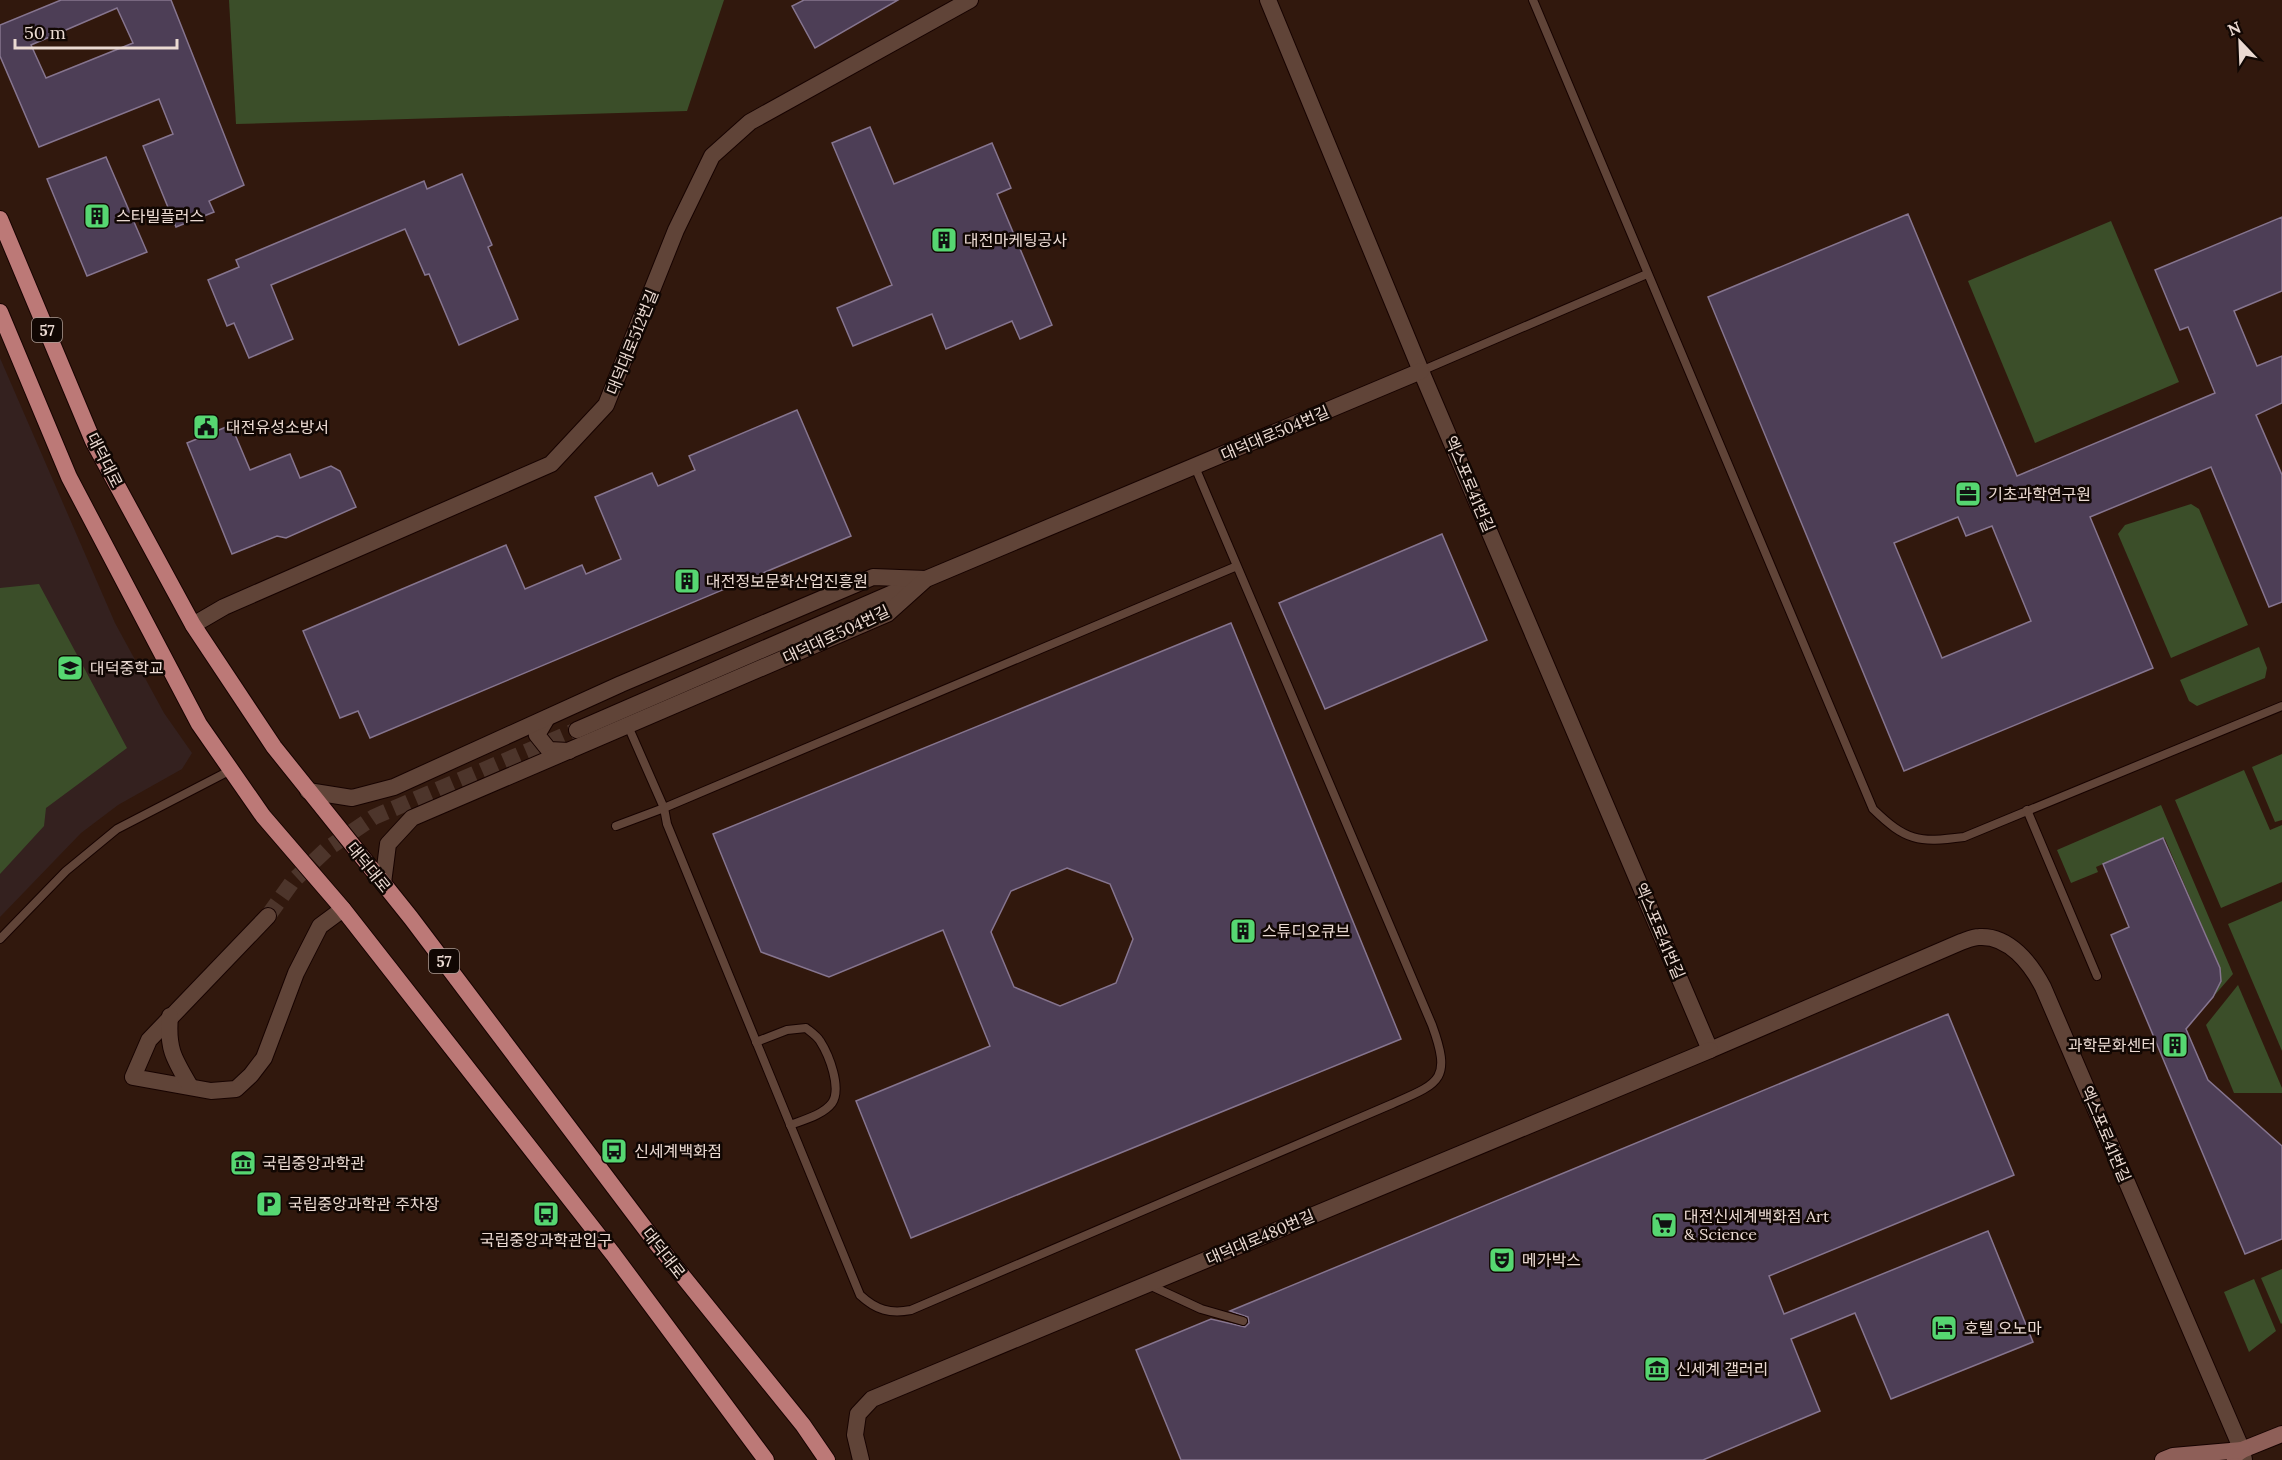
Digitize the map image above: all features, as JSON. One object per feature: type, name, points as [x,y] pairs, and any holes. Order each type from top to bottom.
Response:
[{"type":"main road","name":"대덕대로","points":[[0,219],[93,441],[194,625],[274,747],[383,883],[656,1243],[803,1425],[827,1460]]},
{"type":"main road","name":"57","points":[[0,312],[69,477],[199,723],[263,816],[343,909],[613,1254],[766,1460]]},
{"type":"main road","points":[[2163,1460],[2174,1456],[2241,1458],[2282,1434]]},
{"type":"street","name":"대덕대로512번길","points":[[194,625],[224,607],[551,464],[606,405],[676,230],[712,156],[750,122],[970,0]]},
{"type":"street","name":"엑스포로41번길","points":[[1268,0],[1421,371],[1710,1050],[1961,942],[1980,937],[1997,940],[2011,947],[2024,957],[2035,971],[2043,987],[2241,1458]]},
{"type":"street","name":"대덕대로504번길","points":[[383,883],[388,844],[412,818],[887,614],[926,579],[1421,371]]},
{"type":"street","points":[[308,790],[352,798],[394,787],[547,718],[873,578],[926,579]]},
{"type":"street","points":[[577,730],[926,579]]},
{"type":"street","points":[[547,718],[537,735],[549,750],[570,751]]},
{"type":"street","points":[[268,916],[149,1040],[133,1077],[211,1091],[236,1089],[264,1058],[296,973],[320,926],[343,909]]},
{"type":"street","points":[[170,1016],[168,1036],[172,1056],[190,1086]]},
{"type":"street","name":"대덕대로480번길","points":[[861,1460],[855,1435],[858,1414],[872,1399],[1710,1050]]},
{"type":"lane","points":[[1533,0],[1873,808],[1891,826],[1908,838],[1935,841],[1964,837],[2282,706]]},
{"type":"lane","points":[[1421,371],[1647,274]]},
{"type":"lane","points":[[628,726],[664,808],[667,824],[860,1295],[879,1310],[896,1313],[911,1310],[1430,1087],[1436,1081],[1443,1065],[1441,1049],[1432,1025],[1195,467]]},
{"type":"lane","points":[[616,826],[664,808],[1237,566]]},
{"type":"lane","points":[[0,939],[66,871],[117,829],[231,770]]},
{"type":"lane","points":[[2027,810],[2097,976]]},
{"type":"lane","points":[[756,1042],[787,1030],[806,1028],[819,1040],[836,1079],[836,1091],[831,1104],[816,1114],[790,1125]]},
{"type":"lane","points":[[1147,1284],[1212,1312],[1243,1321]]},
{"type":"shaded area","name":"대덕중학교","points":[[0,358],[115,623],[164,713],[192,753],[182,769],[118,805],[81,833],[0,917]]},
{"type":"green space","points":[[229,0],[724,0],[687,111],[236,124]]},
{"type":"green space","points":[[2111,221],[2179,382],[2035,443],[1968,281]]},
{"type":"green space","points":[[2191,504],[2199,509],[2248,625],[2171,658],[2118,534],[2125,525]]},
{"type":"green space","points":[[39,584],[127,748],[46,808],[44,826],[0,874],[0,588]]},
{"type":"green space","points":[[2259,647],[2267,668],[2265,678],[2197,706],[2189,701],[2180,680]]},
{"type":"green space","points":[[2282,754],[2282,820],[2275,822],[2252,767]]},
{"type":"green space","points":[[2244,770],[2270,830],[2282,825],[2282,882],[2221,908],[2175,800]]},
{"type":"green space","points":[[2161,805],[2233,974],[2213,997],[2221,981],[2220,968],[2165,839],[2096,867],[2098,872],[2071,883],[2057,850]]},
{"type":"green space","points":[[2282,901],[2282,1051],[2228,924]]},
{"type":"green space","points":[[2238,985],[2282,1088],[2282,1093],[2234,1093],[2206,1025]]},
{"type":"green space","points":[[2282,1269],[2282,1323],[2281,1324],[2261,1278]]},
{"type":"green space","points":[[2254,1279],[2276,1331],[2249,1352],[2224,1292]]},
{"type":"building","points":[[61,0],[171,0],[244,185],[209,201],[214,212],[176,227],[143,146],[173,134],[159,99],[39,147],[0,56],[0,25]],"holes":[[[117,8],[133,43],[46,78],[31,45]]]},
{"type":"building","points":[[804,0],[898,0],[815,48],[792,6]]},
{"type":"building","name":"대전마케팅공사","points":[[870,127],[894,184],[992,143],[1011,188],[997,194],[1052,325],[1020,339],[1012,321],[946,349],[932,314],[853,346],[837,308],[892,285],[832,143]]},
{"type":"building","name":"스타빌플러스","points":[[106,157],[147,252],[87,276],[47,179]]},
{"type":"building","points":[[462,174],[492,245],[488,247],[518,319],[459,345],[429,274],[425,275],[405,229],[271,285],[293,339],[249,358],[234,323],[227,326],[208,280],[239,267],[236,260],[424,181],[427,189]]},
{"type":"building","name":"기초과학연구원","points":[[1908,214],[2017,476],[2215,393],[2188,327],[2180,330],[2155,270],[2282,217],[2282,291],[2234,311],[2257,366],[2282,356],[2282,403],[2256,415],[2282,475],[2282,602],[2269,607],[2211,467],[2090,517],[2153,668],[1904,771],[1708,297]],"holes":[[[1958,517],[1966,536],[1992,526],[2031,621],[1942,658],[1894,543]]]},
{"type":"building","name":"대전정보문화산업진흥원","points":[[797,410],[851,536],[370,738],[358,711],[340,718],[303,631],[506,545],[525,589],[582,565],[586,574],[621,559],[595,497],[652,473],[658,486],[695,470],[689,456]]},
{"type":"building","points":[[231,425],[250,470],[290,454],[300,478],[331,466],[340,471],[356,507],[286,538],[277,536],[232,554],[187,443]]},
{"type":"building","points":[[1442,534],[1487,640],[1325,709],[1279,603]]},
{"type":"building","name":"스튜디오큐브","points":[[1231,623],[1401,1039],[911,1238],[856,1101],[990,1046],[943,930],[829,977],[761,952],[713,834]],"holes":[[[1067,868],[1110,884],[1133,939],[1116,983],[1060,1006],[1014,987],[991,932],[1011,891]]]},
{"type":"building","name":"과학문화센터","points":[[2163,838],[2220,968],[2221,981],[2213,997],[2186,1029],[2208,1080],[2282,1146],[2282,1239],[2245,1254],[2111,935],[2129,927],[2103,864]]},
{"type":"building","name":"대전신세계백화점 Art & Science","points":[[1948,1014],[2014,1175],[1769,1276],[1784,1314],[1988,1231],[2033,1342],[1891,1399],[1855,1313],[1791,1339],[1820,1411],[1703,1460],[1181,1460],[1136,1350],[1211,1319],[1245,1327],[1249,1323],[1248,1317],[1230,1311]]},
{"type":"tunnel","points":[[268,916],[293,881],[327,849],[374,817],[577,730]]},
{"type":"place","name":"스타빌플러스","points":[[97,216]]},
{"type":"place","name":"대전마케팅공사","points":[[944,240]]},
{"type":"place","name":"대전유성소방서","points":[[206,427]]},
{"type":"place","name":"기초과학연구원","points":[[1968,494]]},
{"type":"place","name":"대전정보문화산업진흥원","points":[[687,581]]},
{"type":"place","name":"대덕중학교","points":[[70,668]]},
{"type":"place","name":"스튜디오큐브","points":[[1243,931]]},
{"type":"place","name":"과학문화센터","points":[[2175,1045]]},
{"type":"place","name":"신세계백화점","points":[[614,1151]]},
{"type":"place","name":"국립중앙과학관","points":[[243,1163]]},
{"type":"place","name":"국립중앙과학관 주차장","points":[[269,1204]]},
{"type":"place","name":"국립중앙과학관입구","points":[[546,1214]]},
{"type":"place","name":"대전신세계백화점 Art & Science","points":[[1664,1225]]},
{"type":"place","name":"메가박스","points":[[1502,1260]]},
{"type":"place","name":"호텔 오노마","points":[[1944,1328]]},
{"type":"place","name":"신세계 갤러리","points":[[1657,1369]]}]
